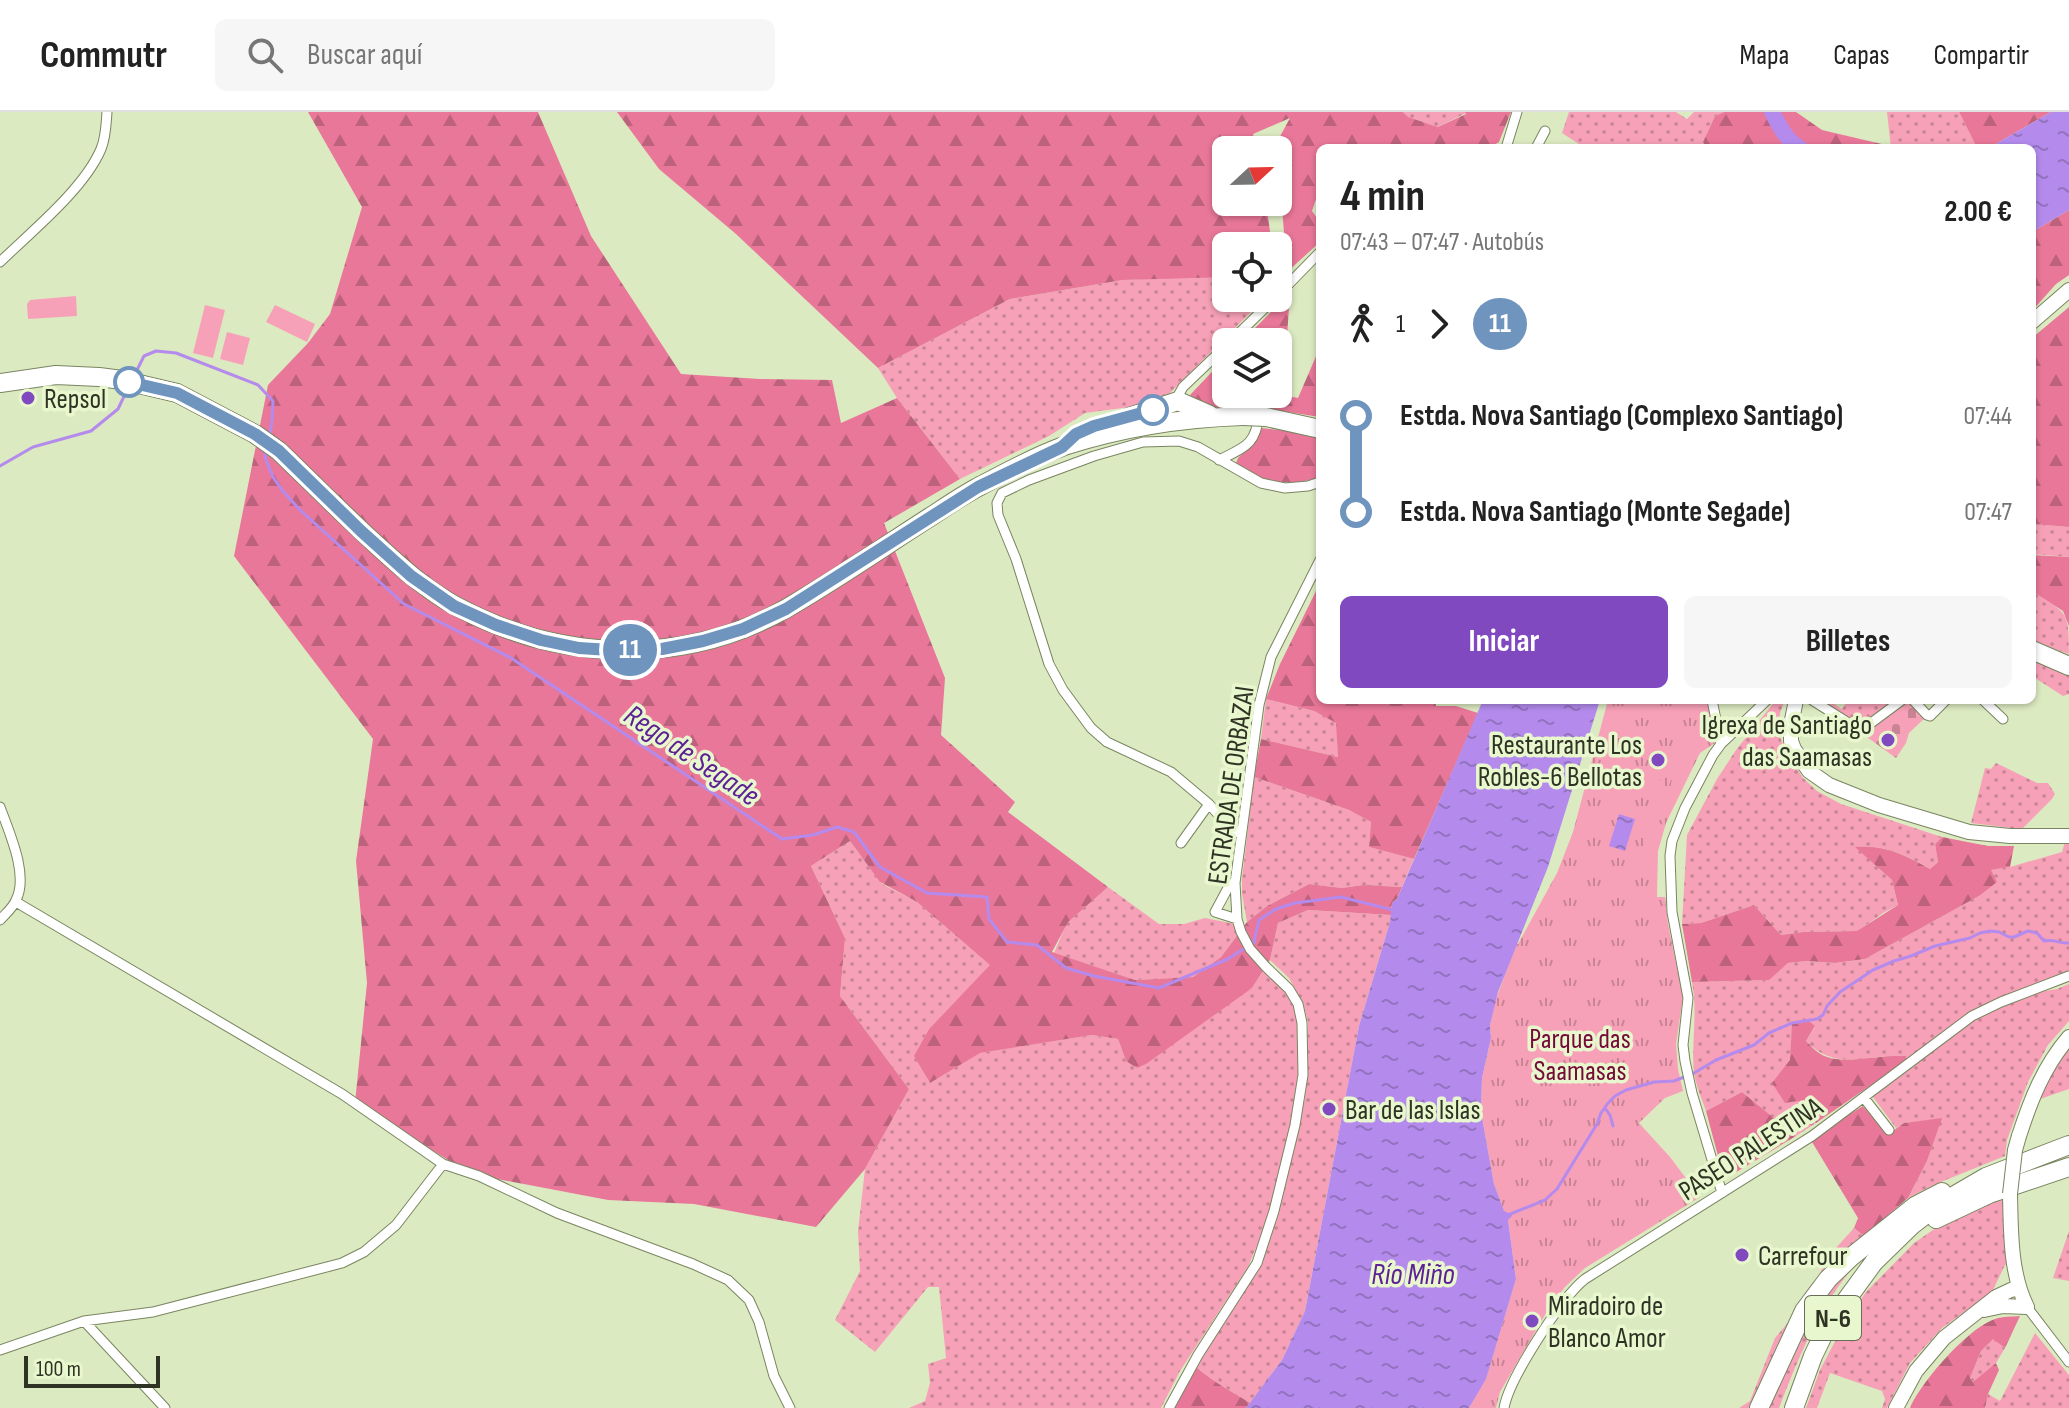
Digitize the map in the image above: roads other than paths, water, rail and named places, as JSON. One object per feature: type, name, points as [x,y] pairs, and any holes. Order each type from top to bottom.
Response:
[{"type":"highway","points":[[0,383],[56,375],[99,377],[177,393],[255,434],[279,451],[411,576],[454,606],[496,625],[541,640],[579,648],[625,651],[662,649],[703,641],[743,629],[786,609],[978,487],[1026,472],[1076,434],[1094,426],[1178,401],[1214,417]]},
{"type":"highway","points":[[1062,447],[1140,434],[1173,420],[1266,417],[1316,428]]},
{"type":"highway","points":[[2036,652],[2069,666]]},
{"type":"highway","name":"N-6","points":[[1794,1408],[1828,1325],[1874,1262],[1912,1225],[1938,1205],[1986,1177],[2069,1145]]},
{"type":"highway","points":[[1896,1242],[1989,1194],[2069,1167]]},
{"type":"highway","points":[[1759,1408],[1804,1311],[1828,1279],[1915,1206],[1964,1182],[1986,1177]]},
{"type":"street","points":[[0,262],[84,179],[103,147],[107,112]]},
{"type":"street","points":[[1507,144],[1517,112]]},
{"type":"street","points":[[1538,144],[1545,131]]},
{"type":"street","points":[[1292,281],[1316,256]]},
{"type":"street","points":[[2036,319],[2069,290]]},
{"type":"street","points":[[1245,328],[1262,312]]},
{"type":"street","points":[[1178,401],[1183,387],[1212,359]]},
{"type":"street","points":[[1219,460],[1244,447],[1257,432],[1259,408]]},
{"type":"street","points":[[1241,835],[1171,772],[1107,742],[1091,728],[1063,690],[1049,664],[1016,559],[998,515],[997,503],[1002,493],[1026,472],[1094,456],[1140,434],[1198,447],[1261,483],[1285,488],[1316,483]]},
{"type":"street","name":"ESTRADA DE ORBAZAI","points":[[1169,1408],[1198,1355],[1257,1263],[1274,1211],[1295,1125],[1303,1075],[1302,1023],[1298,1004],[1289,989],[1250,949],[1241,932],[1235,883],[1259,705],[1271,657],[1316,568]]},
{"type":"street","points":[[1713,704],[1721,744]]},
{"type":"street","points":[[1722,1193],[1685,1061],[1683,1045],[1688,998],[1671,896],[1670,856],[1677,827],[1693,790],[1721,744],[1763,704]]},
{"type":"street","points":[[1795,704],[1791,725],[1794,749],[1809,771],[1829,785],[1879,805],[1969,832],[2069,836]]},
{"type":"street","points":[[1818,704],[1858,729],[1863,729],[1897,704]]},
{"type":"street","points":[[1917,704],[1930,716],[1942,704]]},
{"type":"street","points":[[1987,704],[2003,719]]},
{"type":"street","points":[[1181,843],[1209,804]]},
{"type":"street","points":[[0,807],[21,872],[16,902],[0,920]]},
{"type":"street","points":[[1666,823],[1677,827]]},
{"type":"street","points":[[1235,883],[1230,884],[1215,912],[1237,919]]},
{"type":"street","points":[[16,902],[342,1094],[443,1164],[479,1176],[557,1213],[728,1280],[749,1300],[759,1322],[774,1376],[790,1408]]},
{"type":"street","name":"PASEO PALESTINA","points":[[1504,1408],[1513,1383],[1558,1308],[1579,1284],[1812,1136],[1979,1012],[2069,976]]},
{"type":"street","points":[[2069,1037],[2039,1080],[2015,1150],[2010,1194],[2015,1270],[2022,1296],[2069,1362]]},
{"type":"street","points":[[1864,1098],[1889,1130]]},
{"type":"street","points":[[0,1350],[84,1321],[153,1312],[342,1263],[364,1252],[396,1225],[443,1164]]},
{"type":"street","points":[[2000,1302],[2015,1270]]},
{"type":"street","points":[[1896,1408],[1911,1379],[1944,1338],[1981,1311],[2000,1302],[2007,1291],[2022,1296]]},
{"type":"street","points":[[84,1321],[165,1408]]},
{"type":"water","points":[[2051,112],[2069,112],[2069,210],[2036,230],[2036,144],[1996,144]]},
{"type":"water","name":"Río Miño","points":[[1481,704],[1599,704],[1548,867],[1498,992],[1490,1025],[1491,1038],[1482,1078],[1481,1112],[1494,1184],[1504,1211],[1512,1216],[1508,1220],[1516,1279],[1486,1379],[1469,1408],[1246,1408],[1282,1360],[1305,1311],[1359,1026],[1390,922],[1392,903],[1397,899]]},
{"type":"water","points":[[1619,814],[1635,819],[1625,851],[1609,846]]},
{"type":"waterway","points":[[1772,112],[1794,144]]},
{"type":"waterway","name":"Rego de Segade","points":[[135,374],[144,356],[156,351],[176,353],[258,385],[273,401],[270,434]]},
{"type":"waterway","name":"Rego de Segade","points":[[0,466],[33,447],[91,431],[118,409],[128,388]]},
{"type":"waterway","name":"Rego de Segade","points":[[266,449],[265,457],[282,490],[404,604],[511,658],[782,839],[813,835],[837,827],[854,832],[880,867],[927,893],[987,897],[989,919],[1007,942],[1037,945],[1066,968],[1159,988],[1228,959],[1254,942],[1259,920],[1276,909],[1295,903],[1341,897],[1393,910]]},
{"type":"waterway","points":[[1508,1215],[1545,1200],[1557,1189],[1601,1113],[1615,1096],[1654,1082],[1674,1081],[1754,1045],[1769,1033],[1792,1023],[1817,1019],[1840,992],[1873,970],[1935,946],[1990,931],[2009,937],[2028,931],[2037,933],[2044,941],[2069,943]]},
{"type":"waterway","points":[[1605,1108],[1613,1126]]},
{"type":"place","name":"Repsol","points":[[28,398]]},
{"type":"place","name":"Igrexa de Santiago das Saamasas","points":[[1888,740]]},
{"type":"place","name":"Restaurante Los Robles-6 Bellotas","points":[[1658,760]]},
{"type":"place","name":"Bar de las Islas","points":[[1329,1109]]},
{"type":"place","name":"Carrefour","points":[[1742,1255]]},
{"type":"place","name":"Miradoiro de Blanco Amor","points":[[1532,1321]]},
{"type":"park label","name":"Parque das Saamasas","points":[[1580,1054]]}]
